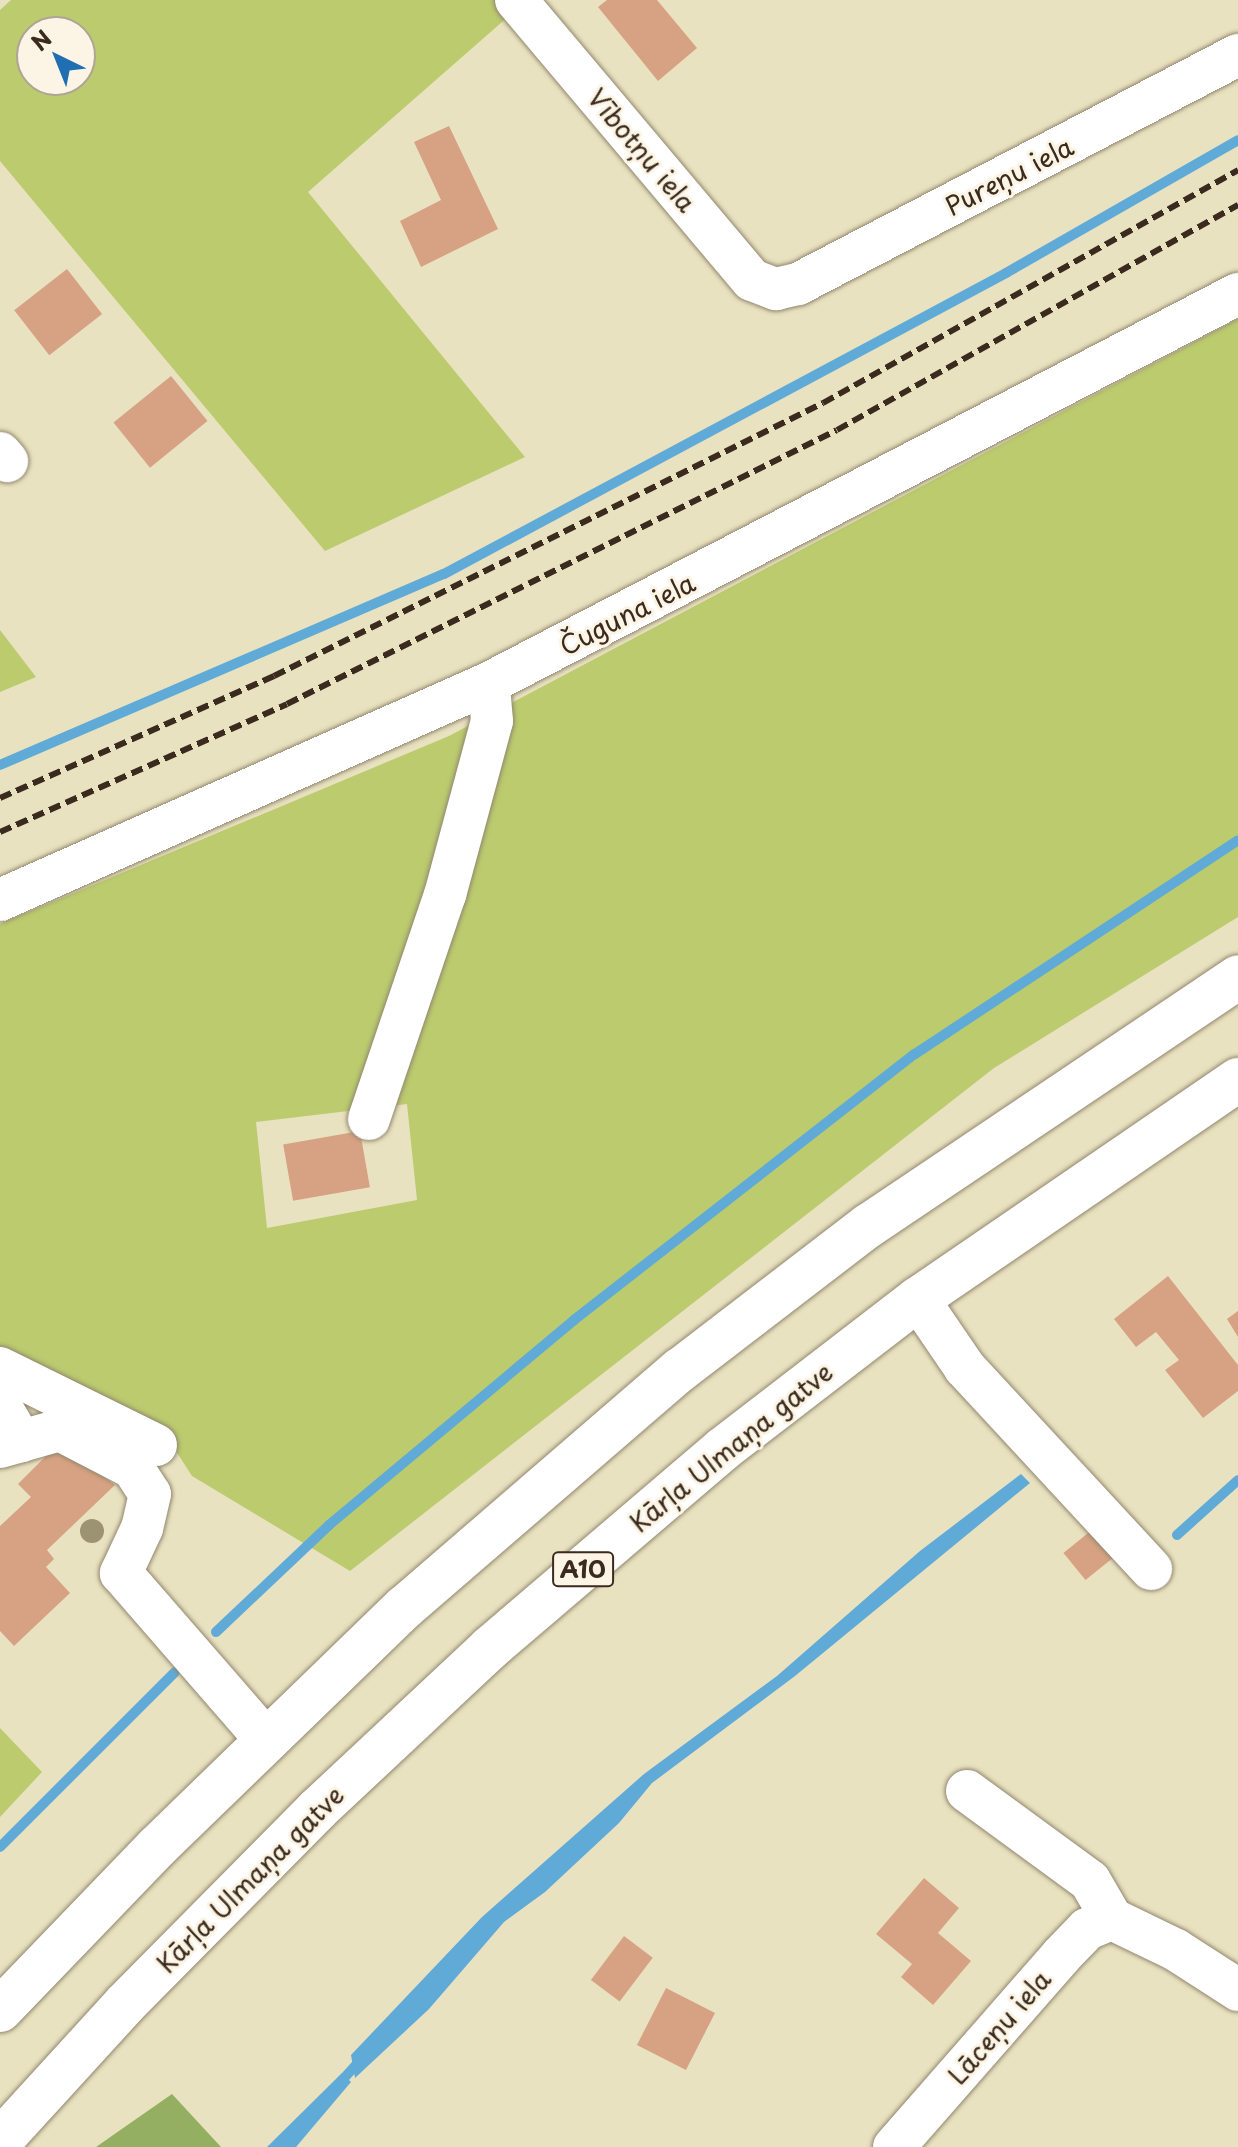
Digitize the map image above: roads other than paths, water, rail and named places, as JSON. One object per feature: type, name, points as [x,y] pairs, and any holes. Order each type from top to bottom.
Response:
[{"type":"highway","points":[[0,2010],[266,1740],[405,1607],[680,1370],[868,1226],[1238,977]]},
{"type":"highway","name":"Kārļa Ulmaņa gatve","points":[[0,2141],[125,2004],[318,1809],[479,1659],[723,1449],[918,1299],[1238,1080]]},
{"type":"street","name":"Vībotņu iela","points":[[516,0],[752,280],[776,289]]},
{"type":"street","name":"Pureņu iela","points":[[776,289],[798,284],[1238,55]]},
{"type":"street","name":"Čuguna iela","points":[[0,900],[489,683],[1238,294]]},
{"type":"street","points":[[369,1119],[449,881],[492,721],[489,683]]},
{"type":"street","points":[[918,1299],[965,1368],[1151,1569]]},
{"type":"street","points":[[0,1368],[156,1445]]},
{"type":"street","points":[[0,1405],[10,1444],[60,1430],[133,1468],[150,1494],[142,1528],[121,1573],[266,1740]]},
{"type":"street","points":[[967,1791],[1090,1881],[1112,1919],[1176,1950],[1238,1990]]},
{"type":"street","name":"Lāceņu iela","points":[[894,2147],[1062,1955],[1087,1929],[1112,1919]]},
{"type":"water","points":[[1021,1474],[1030,1483],[795,1676],[652,1783],[619,1823],[545,1892],[504,1922],[429,2009],[355,2078],[351,2055],[482,1917],[644,1774],[777,1676],[920,1551]]},
{"type":"water","points":[[342,2073],[351,2082],[296,2147],[267,2147]]},
{"type":"waterway","points":[[0,765],[444,574],[1006,273],[1238,140]]},
{"type":"waterway","points":[[216,1632],[329,1525],[574,1320],[915,1054],[1238,840]]},
{"type":"waterway","points":[[1177,1535],[1238,1480]]},
{"type":"waterway","points":[[0,1847],[175,1672]]},
{"type":"waterway","points":[[337,2086],[361,2059]]},
{"type":"railway","points":[[0,798],[274,676],[823,403],[1238,170]]},
{"type":"railway","points":[[0,832],[287,704],[837,430],[1238,205]]}]
